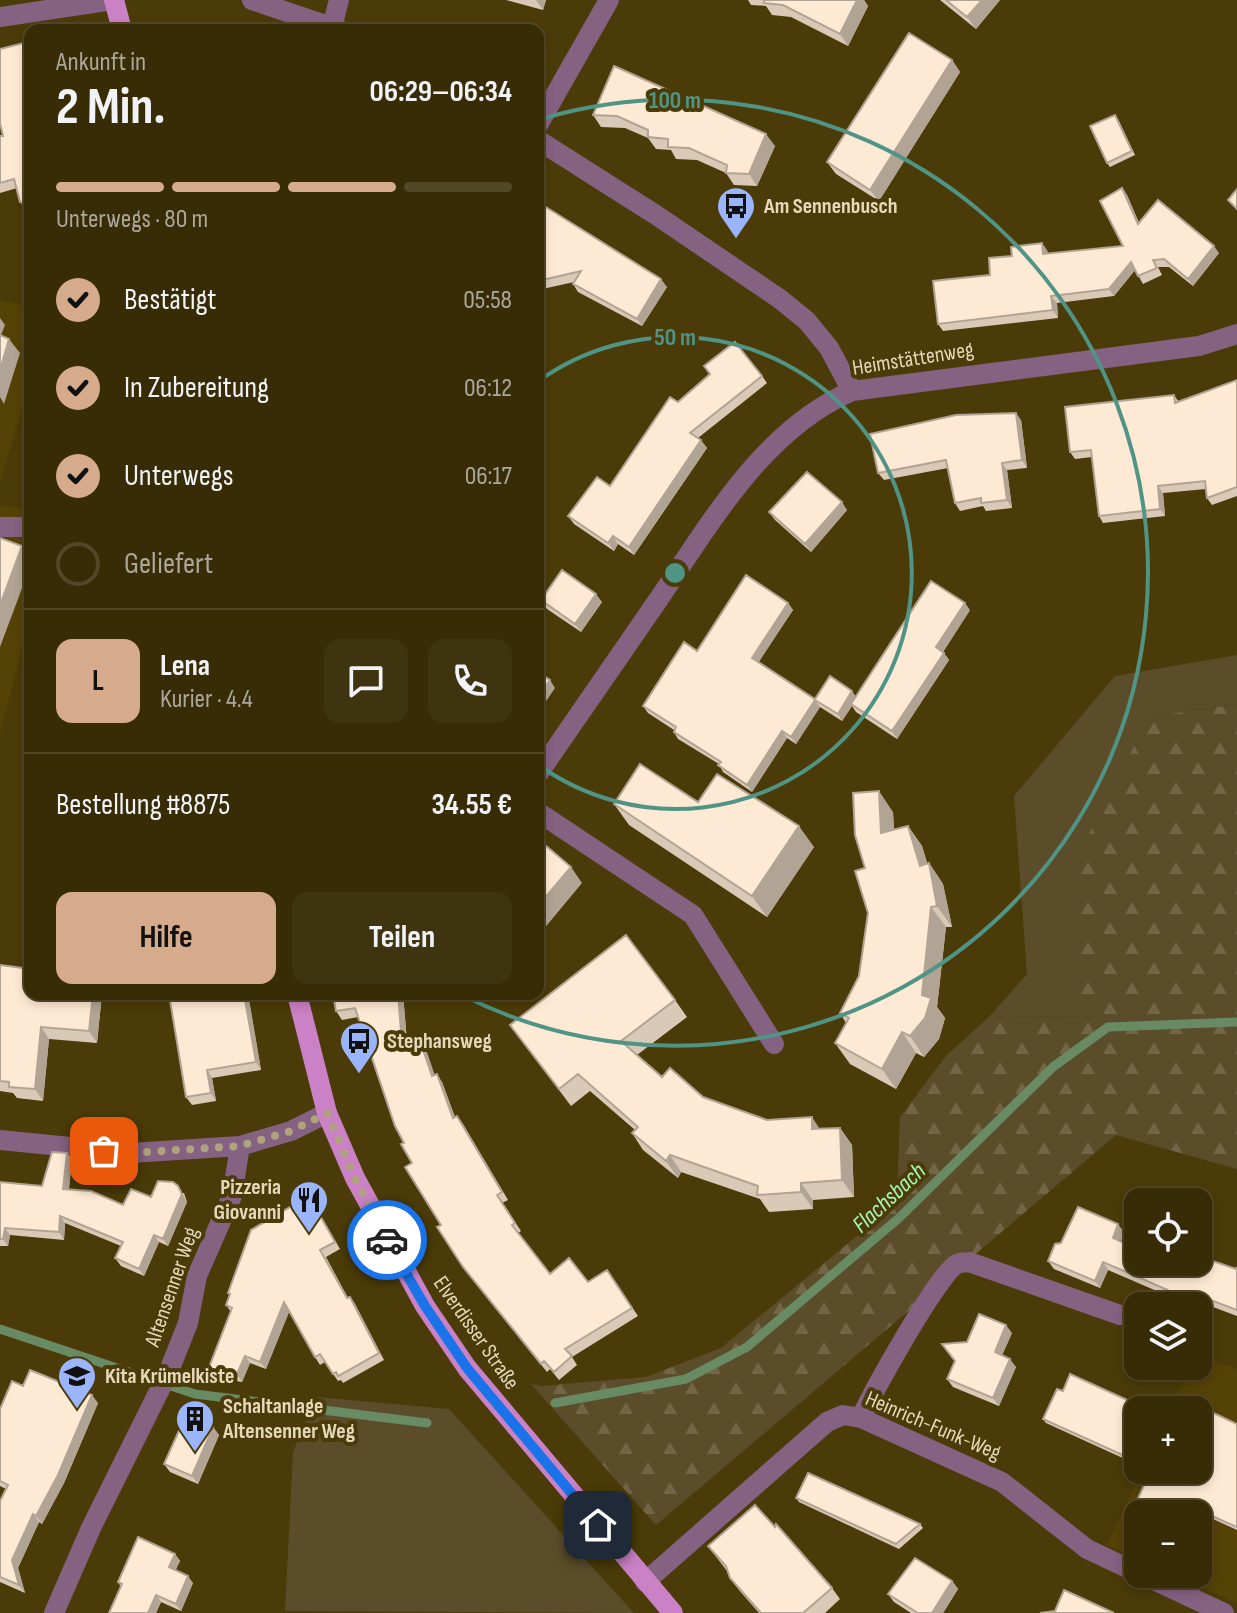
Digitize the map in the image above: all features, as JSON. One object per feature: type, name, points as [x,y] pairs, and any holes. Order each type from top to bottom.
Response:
[{"type":"main road","points":[[114,0],[120,24]]},
{"type":"main road","name":"Elverdisser Straße","points":[[299,1000],[327,1113],[355,1178],[441,1331],[467,1368],[673,1613]]},
{"type":"street","points":[[0,17],[114,0]]},
{"type":"street","points":[[252,0],[324,24]]},
{"type":"street","points":[[336,24],[339,0]]},
{"type":"street","points":[[544,114],[609,0]]},
{"type":"street","points":[[544,144],[780,299],[807,321],[829,348],[852,391]]},
{"type":"street","name":"Heimstättenweg","points":[[544,765],[709,526],[760,458],[818,409],[852,391],[1199,346],[1237,334]]},
{"type":"street","points":[[2,527],[24,527]]},
{"type":"street","points":[[544,816],[693,915],[774,1044]]},
{"type":"street","points":[[0,1140],[130,1153],[240,1146],[291,1131],[327,1113]]},
{"type":"street","name":"Altensenner Weg","points":[[54,1613],[91,1528],[169,1371],[188,1323],[197,1276],[232,1196],[240,1146]]},
{"type":"street","points":[[861,1418],[907,1335],[945,1276],[957,1264],[969,1262],[1120,1315]]},
{"type":"street","name":"Heinrich-Funk-Weg","points":[[645,1582],[827,1422],[843,1415],[861,1418],[1002,1482],[1087,1549],[1124,1566]]},
{"type":"street","name":"Heinrich-Funk-Weg","points":[[1171,1588],[1224,1613]]},
{"type":"shaded area","points":[[0,300],[24,306],[24,404],[0,482]]},
{"type":"shaded area","points":[[0,505],[24,508],[24,639],[0,735]]},
{"type":"shaded area","points":[[1212,1361],[1237,1369],[1237,1603],[1203,1588],[1212,1588],[1212,1500],[1128,1500],[1135,1484],[1212,1484],[1212,1396],[1177,1396],[1184,1380],[1212,1380]]},
{"type":"shaded area","points":[[1124,1509],[1124,1553],[1107,1545]]},
{"type":"green space","points":[[1237,655],[1237,704],[1149,717],[1096,1017],[990,1016],[1027,974],[1014,796],[1115,676]]},
{"type":"green space","points":[[1237,704],[1237,1169],[1116,1135],[656,1525],[531,1384],[541,1386],[646,1377],[721,1348],[879,1218],[897,1193],[900,1117],[946,1056],[990,1016],[1095,1017],[1074,994],[1079,853],[1149,717]]},
{"type":"green space","points":[[316,1397],[449,1409],[634,1613],[285,1611],[293,1452]]},
{"type":"building","points":[[764,0],[857,0],[840,34],[783,5],[764,3]]},
{"type":"building","points":[[946,0],[982,0],[967,17]]},
{"type":"building","points":[[909,33],[952,60],[870,190],[827,162]]},
{"type":"building","points":[[24,43],[24,202],[20,202],[14,179],[0,183],[0,136],[3,136],[0,123],[0,49]]},
{"type":"building","points":[[614,66],[766,134],[749,174],[726,173],[727,165],[689,148],[668,147],[668,139],[648,137],[648,130],[617,116],[593,115]]},
{"type":"building","points":[[1115,115],[1132,151],[1107,163],[1090,126]]},
{"type":"building","points":[[1122,188],[1138,224],[1158,200],[1214,246],[1188,279],[1164,259],[1153,260],[1157,268],[1138,276],[1131,262],[1109,289],[1051,296],[1053,310],[938,324],[933,281],[990,275],[989,258],[1012,256],[1011,247],[1042,243],[1043,254],[1123,246],[1100,201]]},
{"type":"building","points":[[1237,189],[1237,209],[1228,200]]},
{"type":"building","points":[[544,206],[661,279],[637,319],[573,284],[581,271],[544,280]]},
{"type":"building","points":[[0,335],[9,339],[0,370]]},
{"type":"building","points":[[735,342],[762,376],[690,433],[701,440],[629,547],[613,536],[608,543],[568,516],[597,477],[610,486],[670,397],[678,402],[710,374],[704,366]]},
{"type":"building","points":[[1237,380],[1237,487],[1207,498],[1205,481],[1158,486],[1160,509],[1099,516],[1091,450],[1070,452],[1065,407],[1174,395],[1175,403]]},
{"type":"building","points":[[1016,413],[1022,460],[1002,463],[1007,500],[981,503],[981,498],[955,503],[946,460],[878,473],[870,434],[956,415]]},
{"type":"building","points":[[807,472],[842,502],[805,544],[769,512]]},
{"type":"building","points":[[0,538],[22,546],[0,605]]},
{"type":"building","points":[[562,570],[596,594],[575,624],[544,602],[544,596]]},
{"type":"building","points":[[746,575],[788,603],[752,658],[815,699],[830,676],[852,691],[838,714],[815,700],[791,737],[782,731],[747,785],[718,765],[721,762],[674,732],[676,727],[643,706],[684,642],[697,651]]},
{"type":"building","points":[[931,581],[965,603],[936,647],[944,653],[892,731],[851,704]]},
{"type":"building","points":[[640,764],[698,802],[717,774],[799,826],[752,896],[614,804]]},
{"type":"building","points":[[879,791],[881,833],[908,826],[920,866],[929,863],[937,906],[931,907],[922,995],[931,998],[925,1018],[910,1036],[902,1032],[882,1069],[835,1043],[849,1018],[840,1013],[859,976],[868,913],[855,871],[865,868],[855,835],[853,793]]},
{"type":"building","points":[[544,844],[571,867],[544,899]]},
{"type":"building","points":[[626,935],[675,1000],[621,1041],[662,1077],[670,1068],[703,1097],[767,1120],[812,1117],[812,1129],[840,1128],[842,1180],[801,1183],[801,1192],[757,1195],[758,1186],[670,1155],[666,1161],[632,1133],[638,1127],[578,1074],[559,1089],[510,1025]]},
{"type":"building","points":[[0,965],[24,968],[24,1000],[92,1000],[89,1031],[41,1027],[35,1089],[9,1087],[9,1082],[0,1081]]},
{"type":"building","points":[[170,1000],[245,1000],[256,1062],[207,1070],[211,1093],[186,1097]]},
{"type":"building","points":[[334,1000],[398,1000],[402,1044],[419,1038],[432,1076],[437,1074],[453,1118],[457,1116],[502,1192],[497,1195],[515,1223],[512,1225],[550,1274],[569,1258],[588,1282],[607,1270],[632,1308],[565,1349],[572,1356],[554,1372],[544,1361],[541,1364],[463,1267],[437,1227],[441,1225],[405,1167],[412,1163],[401,1144],[404,1143],[395,1126],[355,1008],[336,1011]]},
{"type":"building","points":[[52,1152],[67,1153],[63,1189],[91,1191],[123,1205],[131,1189],[151,1197],[158,1181],[173,1182],[178,1186],[182,1194],[163,1239],[154,1235],[139,1269],[115,1258],[123,1242],[60,1216],[59,1232],[5,1228],[3,1239],[0,1239],[0,1182],[42,1186]]},
{"type":"building","points":[[309,1196],[335,1242],[320,1250],[347,1298],[350,1297],[379,1353],[338,1376],[336,1372],[333,1374],[320,1354],[315,1357],[284,1302],[260,1362],[245,1356],[237,1374],[208,1370],[232,1308],[226,1305],[228,1293],[251,1230]]},
{"type":"building","points":[[1078,1207],[1118,1224],[1113,1238],[1124,1243],[1124,1271],[1103,1262],[1095,1281],[1048,1261],[1055,1244],[1061,1243]]},
{"type":"building","points":[[1212,1261],[1237,1267],[1237,1310],[1212,1301],[1212,1292],[1168,1290],[1136,1276],[1212,1276]]},
{"type":"building","points":[[979,1314],[1006,1325],[995,1352],[1010,1359],[993,1398],[947,1379],[955,1361],[942,1344],[967,1342]]},
{"type":"building","points":[[30,1370],[92,1395],[58,1475],[36,1516],[33,1514],[12,1560],[19,1585],[0,1577],[0,1501],[8,1485],[0,1481],[0,1409],[12,1381],[23,1386]]},
{"type":"building","points":[[1070,1374],[1124,1399],[1124,1456],[1043,1419],[1057,1389],[1063,1391]]},
{"type":"building","points":[[1212,1412],[1237,1424],[1237,1527],[1212,1516],[1212,1500],[1137,1500],[1145,1484],[1212,1484]]},
{"type":"building","name":"Schaltanlage Altensenner Weg","points":[[186,1415],[213,1427],[192,1476],[164,1464]]},
{"type":"building","points":[[808,1473],[920,1524],[896,1544],[796,1498]]},
{"type":"building","points":[[755,1505],[775,1527],[776,1524],[832,1588],[803,1613],[761,1613],[730,1578],[726,1566],[708,1546]]},
{"type":"building","points":[[138,1537],[175,1554],[169,1567],[188,1576],[176,1604],[156,1595],[148,1613],[109,1613],[122,1584],[118,1582]]},
{"type":"building","points":[[915,1558],[952,1581],[932,1613],[918,1613],[888,1594]]},
{"type":"building","points":[[1064,1590],[1114,1613],[1040,1613],[1055,1611]]},
{"type":"waterway","name":"Flachsbach","points":[[555,1403],[686,1379],[747,1347],[899,1218],[1053,1067],[1108,1027],[1237,1022]]},
{"type":"waterway","name":"Flachsbach","points":[[0,1329],[195,1394],[427,1423]]},
{"type":"way so far","points":[[104,1151],[130,1153],[240,1146],[291,1131],[327,1113],[355,1178],[387,1240]]},
{"type":"place","name":"Am Sennenbusch","points":[[736,240]]},
{"type":"place","name":"Stephansweg","points":[[359,1075]]},
{"type":"place","name":"Pizzeria Giovanni","points":[[309,1234]]},
{"type":"place","name":"Kita Krümelkiste","points":[[77,1410]]},
{"type":"place","name":"Schaltanlage Altensenner Weg","points":[[195,1453]]},
{"type":"route","points":[[387,1240],[425,1306],[467,1368],[598,1525]]}]
